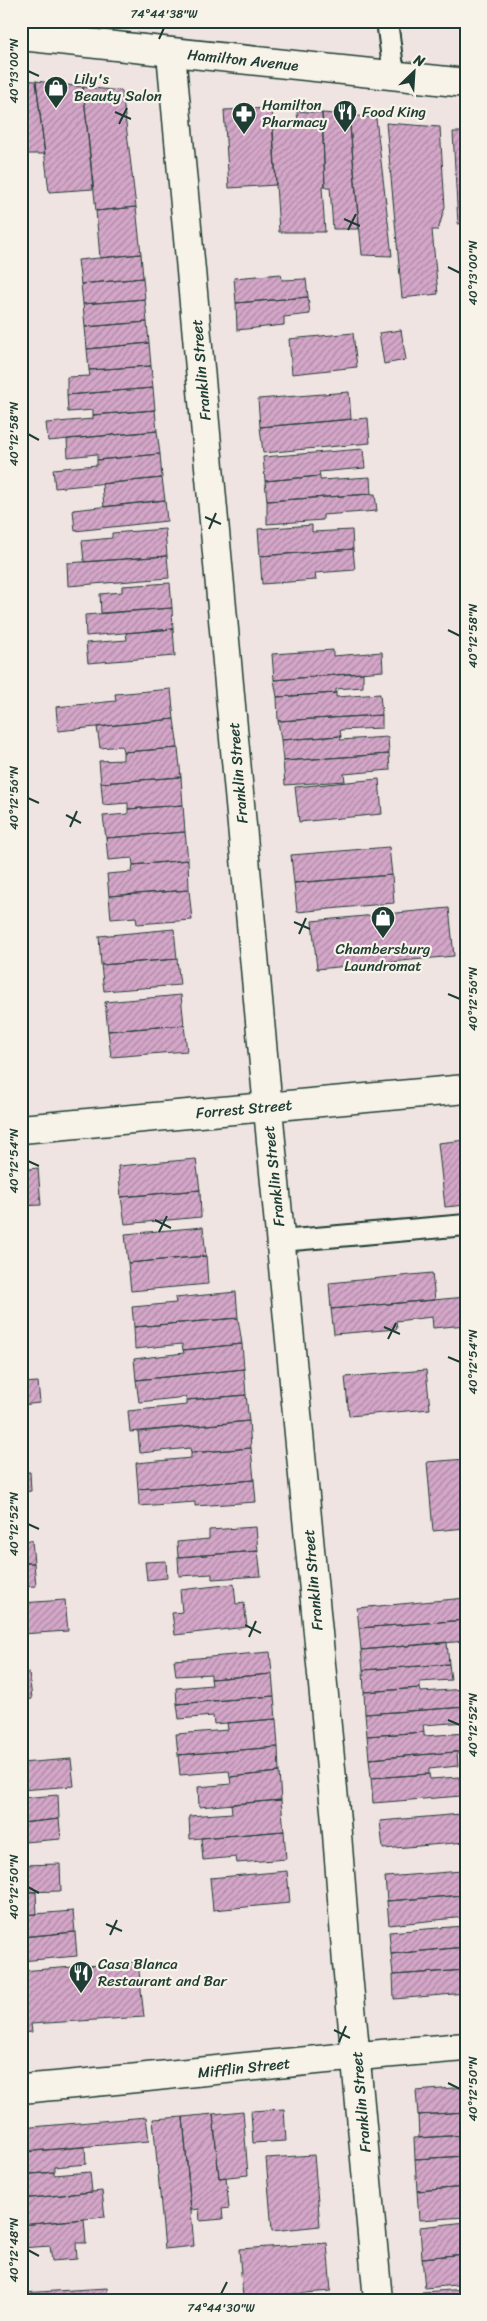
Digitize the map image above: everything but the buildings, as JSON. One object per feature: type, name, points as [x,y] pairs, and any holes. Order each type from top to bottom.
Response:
[{"type":"street","name":"Hamilton Avenue","points":[[21,36],[466,83]]},
{"type":"street","name":"Franklin Street","points":[[171,53],[280,1241],[336,1821],[346,1961],[378,2300]]},
{"type":"street","name":"Forrest Street","points":[[21,1129],[466,1090]]},
{"type":"street","name":"Mifflin Street","points":[[21,2089],[188,2074],[356,2055],[466,2046]]},
{"type":"lane","points":[[387,21],[394,75]]},
{"type":"lane","points":[[280,1241],[466,1225]]},
{"type":"place","name":"Lily's Beauty Salon","points":[[56,109]]},
{"type":"place","name":"Food King","points":[[345,133]]},
{"type":"place","name":"Hamilton Pharmacy","points":[[244,135]]},
{"type":"place","name":"Chambersburg Laundromat","points":[[383,939]]},
{"type":"place","name":"Casa Blanca Restaurant and Bar","points":[[81,1994]]}]
